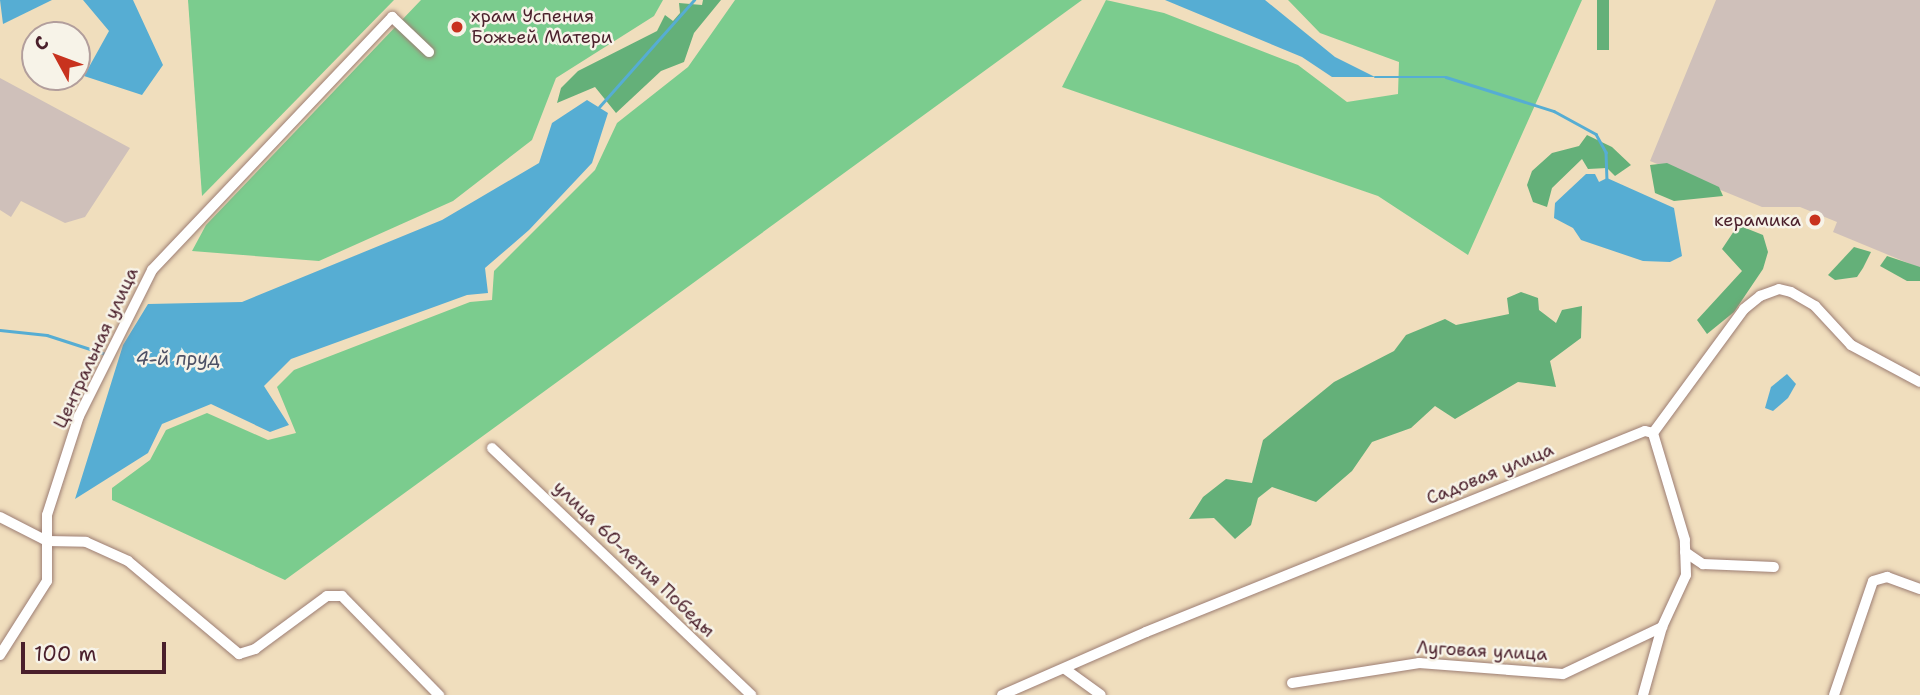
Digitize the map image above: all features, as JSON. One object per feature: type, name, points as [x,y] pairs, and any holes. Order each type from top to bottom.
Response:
[{"type":"street","name":"Центральная улица","points":[[0,656],[47,581],[47,515],[79,416],[152,270],[392,17],[429,52]]},
{"type":"street","points":[[1643,695],[1662,627],[1686,575],[1685,552],[1653,433],[1744,309],[1760,296],[1779,289],[1815,306],[1851,345],[1920,382]]},
{"type":"street","name":"Садовая улица","points":[[1002,695],[1645,431],[1653,433]]},
{"type":"street","name":"улица 60-летия Победы","points":[[492,447],[751,695]]},
{"type":"street","points":[[0,517],[47,541],[86,542],[128,561],[239,654],[255,649],[327,596],[342,596],[439,695]]},
{"type":"street","points":[[1685,552],[1703,564],[1774,567]]},
{"type":"street","points":[[1834,695],[1873,581],[1886,578],[1920,590]]},
{"type":"street","name":"Луговая улица","points":[[1292,683],[1419,663],[1563,674],[1662,627]]},
{"type":"street","points":[[1065,669],[1101,695]]},
{"type":"shaded area","points":[[1716,0],[1920,0],[1920,268],[1833,232],[1837,222],[1800,207],[1762,207],[1650,161]]},
{"type":"shaded area","points":[[0,78],[130,148],[85,217],[65,223],[21,201],[11,217],[0,210]]},
{"type":"green space","points":[[188,0],[394,0],[202,196]]},
{"type":"green space","points":[[421,0],[663,0],[654,16],[556,78],[532,140],[453,201],[319,261],[192,251],[206,225]]},
{"type":"green space","points":[[703,0],[721,0],[694,33],[684,62],[661,71],[616,113],[595,87],[557,103],[561,88],[578,71],[657,31],[665,15],[673,21],[680,13],[679,3],[702,5]]},
{"type":"green space","points":[[735,0],[1082,0],[285,580],[112,500],[112,488],[150,460],[166,430],[207,413],[268,440],[296,433],[277,387],[294,370],[470,302],[492,300],[494,271],[595,170],[617,123],[688,67]]},
{"type":"green space","points":[[1106,0],[1164,13],[1298,65],[1347,102],[1398,94],[1399,62],[1320,33],[1288,0],[1582,0],[1468,255],[1378,196],[1062,87]]},
{"type":"green space","points":[[1597,0],[1609,0],[1609,50],[1597,50]]},
{"type":"green space","points":[[1587,135],[1612,147],[1631,165],[1615,176],[1607,168],[1588,169],[1582,159],[1552,188],[1547,207],[1533,202],[1527,185],[1532,171],[1552,153],[1579,146]]},
{"type":"green space","points":[[1667,163],[1719,187],[1723,196],[1674,201],[1655,193],[1650,165]]},
{"type":"green space","points":[[1738,225],[1763,235],[1768,252],[1763,269],[1734,312],[1707,334],[1697,320],[1742,271],[1722,249]]},
{"type":"green space","points":[[1854,247],[1871,252],[1857,277],[1835,280],[1828,275]]},
{"type":"green space","points":[[1887,256],[1920,267],[1920,281],[1907,281],[1880,266]]},
{"type":"green space","points":[[1521,292],[1538,298],[1539,310],[1556,323],[1562,310],[1582,306],[1581,338],[1550,361],[1556,387],[1518,382],[1455,419],[1435,406],[1411,428],[1372,442],[1352,471],[1316,502],[1272,487],[1258,498],[1251,525],[1235,539],[1214,518],[1189,519],[1203,497],[1226,479],[1252,483],[1263,440],[1334,382],[1394,351],[1406,335],[1445,319],[1456,325],[1509,314],[1507,298]]},
{"type":"water","points":[[0,0],[52,0],[3,24]]},
{"type":"water","points":[[83,0],[133,0],[163,65],[142,95],[91,78],[91,63],[109,31]]},
{"type":"water","points":[[1165,0],[1265,0],[1335,57],[1375,77],[1332,77],[1302,57]]},
{"type":"water","name":"4-й пруд","points":[[587,100],[608,113],[592,163],[529,230],[485,268],[488,293],[467,295],[291,359],[264,386],[289,425],[270,432],[211,404],[162,424],[148,453],[75,499],[123,345],[148,304],[242,302],[442,220],[539,163],[552,123]]},
{"type":"water","points":[[1586,174],[1595,174],[1599,182],[1607,178],[1674,208],[1682,256],[1670,262],[1643,261],[1581,240],[1573,228],[1554,218],[1555,203]]},
{"type":"water","points":[[1787,374],[1796,384],[1788,398],[1773,411],[1765,408],[1771,387]]},
{"type":"waterway","points":[[599,107],[694,0]]},
{"type":"waterway","points":[[1375,77],[1446,77],[1554,111],[1596,134],[1606,152],[1607,178]]},
{"type":"waterway","points":[[0,330],[47,335],[106,354]]},
{"type":"place","name":"храм Успения Божьей Матери","points":[[457,27]]},
{"type":"place","name":"керамика","points":[[1815,220]]}]
